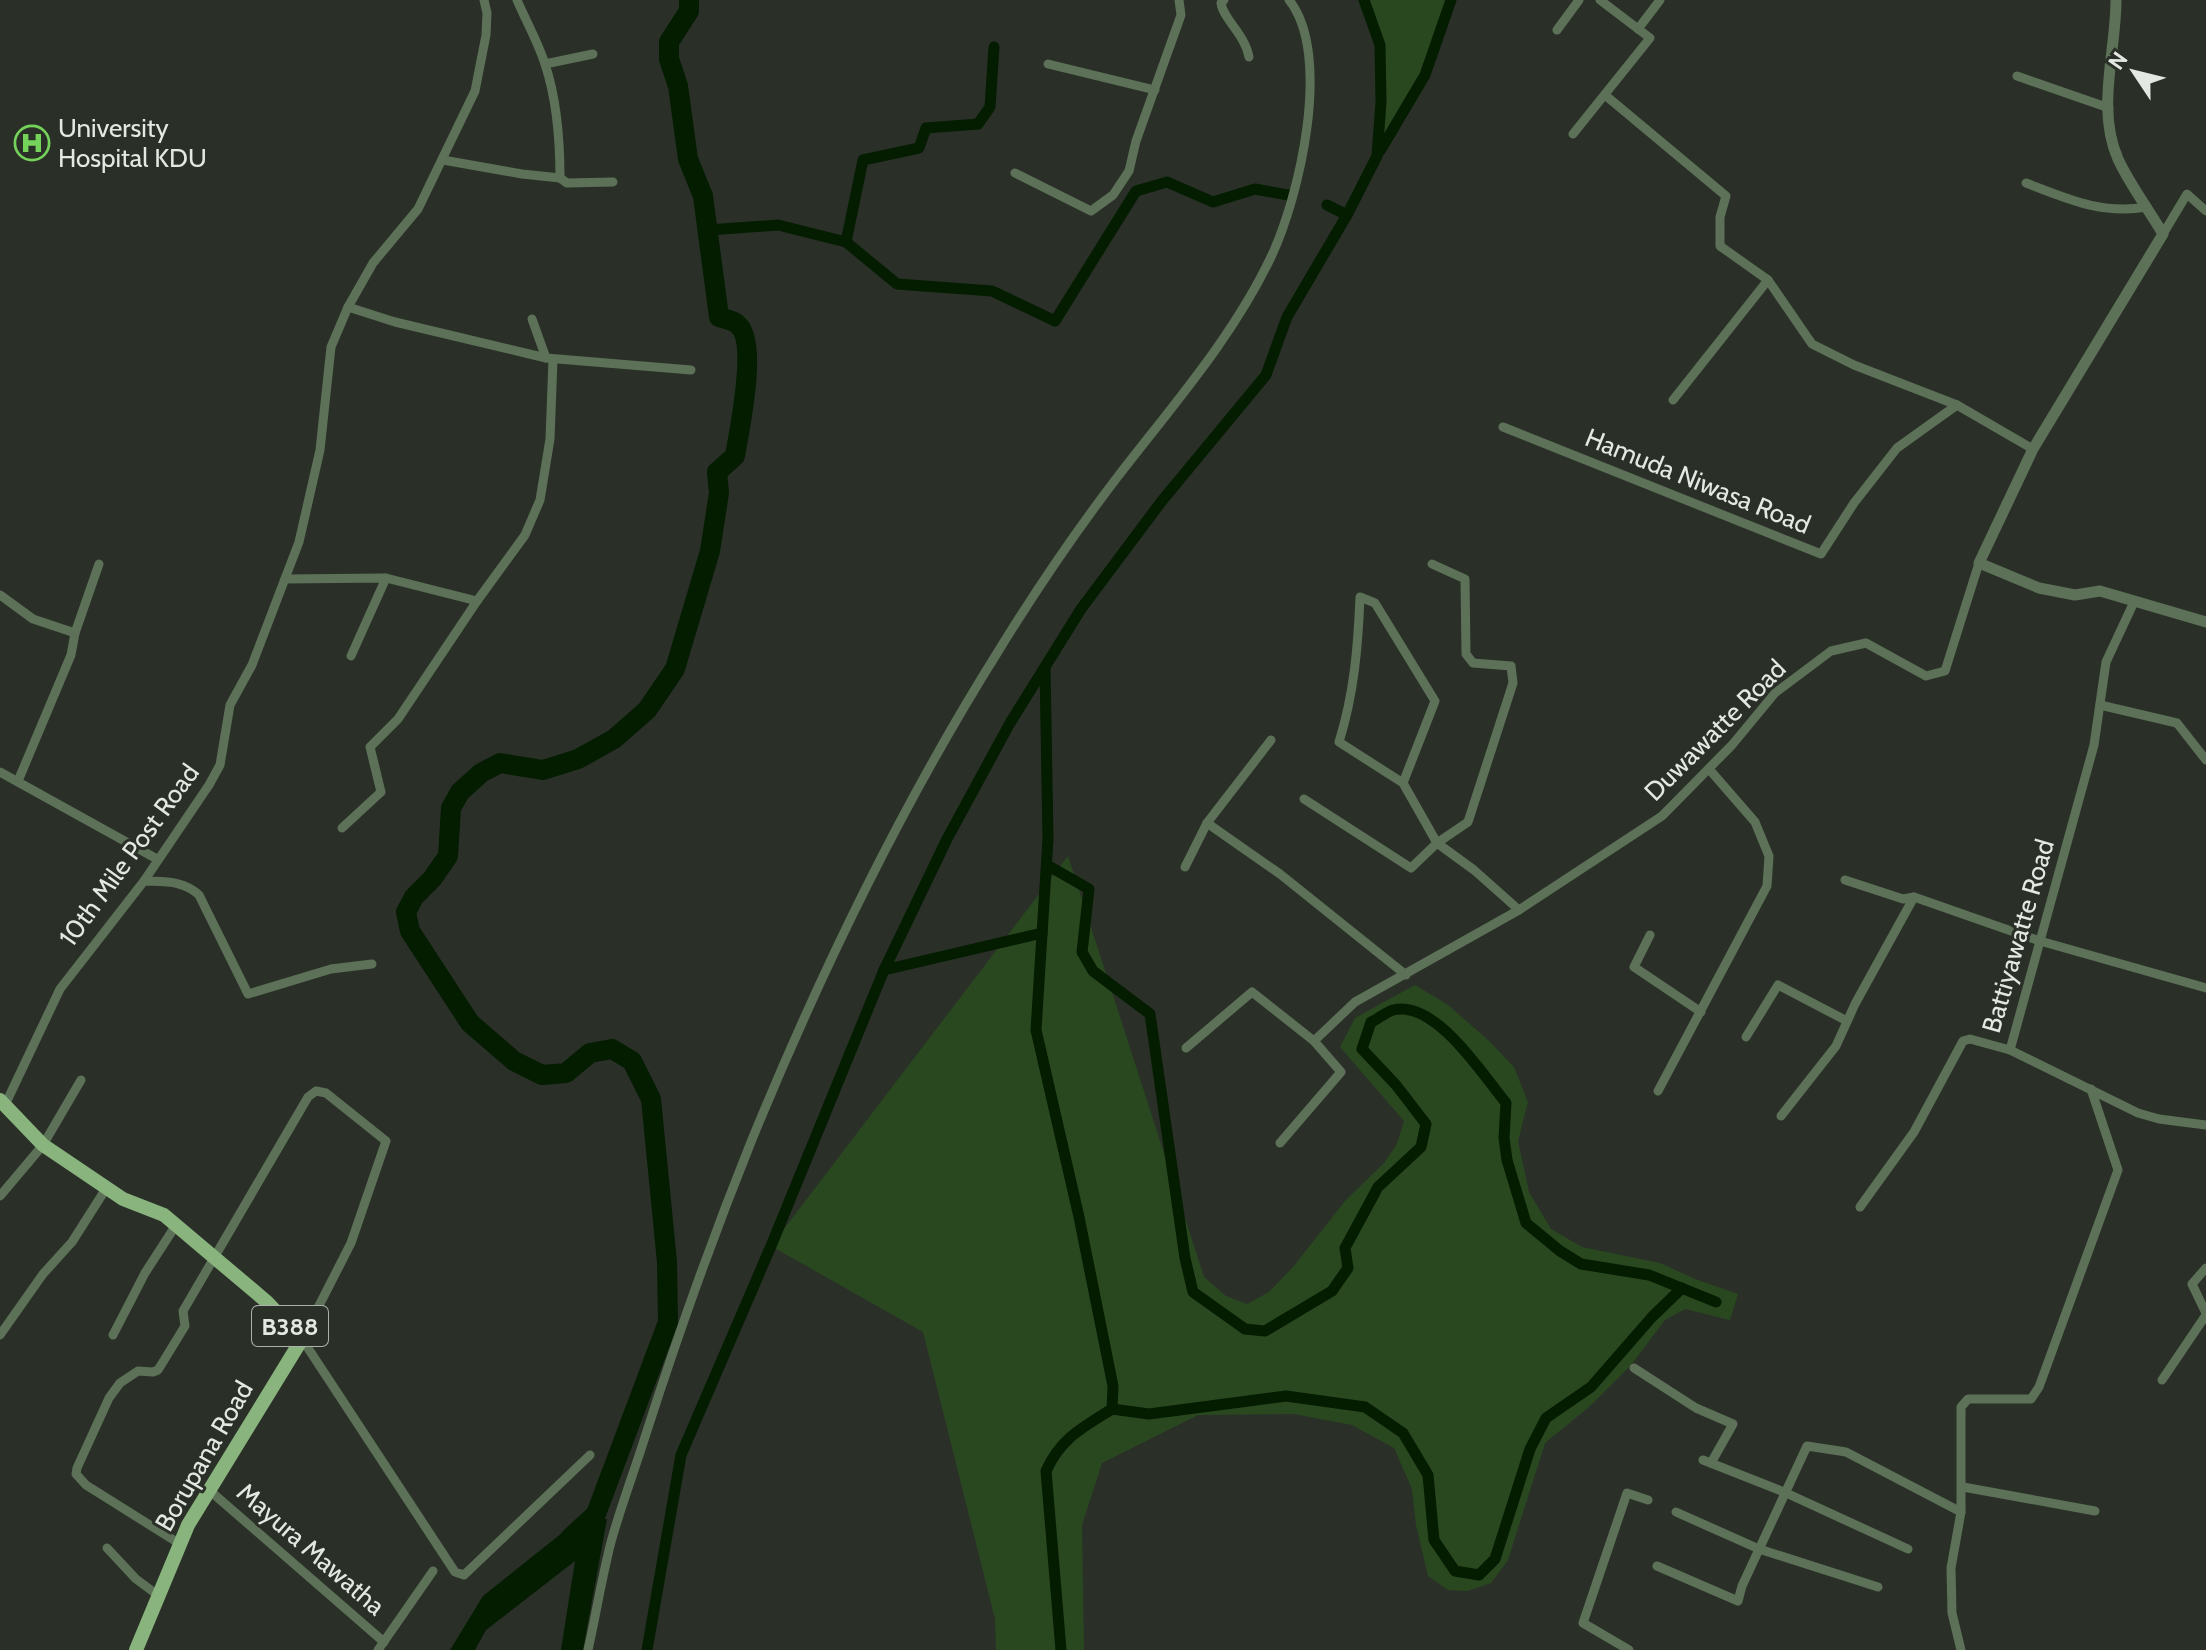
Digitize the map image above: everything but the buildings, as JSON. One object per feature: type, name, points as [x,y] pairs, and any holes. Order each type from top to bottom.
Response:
[{"type":"main road","name":"B388","points":[[2,1102],[43,1145],[123,1199],[164,1215],[267,1302],[302,1339]]},
{"type":"main road","name":"Borupana Road","points":[[136,1650],[180,1544],[209,1490],[302,1339]]},
{"type":"street","points":[[517,0],[545,64],[554,102],[560,178]]},
{"type":"street","points":[[1015,173],[1091,211],[1113,195],[1129,171],[1136,141],[1181,15],[1179,0]]},
{"type":"street","points":[[1224,0],[1221,3],[1222,11],[1247,44],[1249,57]]},
{"type":"street","points":[[588,1650],[611,1542],[698,1276],[800,1024],[884,847],[963,706],[1033,598],[1110,487],[1200,372],[1236,320],[1271,257],[1291,209],[1304,150],[1309,75],[1302,18],[1289,0]]},
{"type":"street","points":[[1557,30],[1579,0]]},
{"type":"street","points":[[1638,29],[1660,0]]},
{"type":"street","points":[[2116,0],[2109,64],[2109,108],[2111,135],[2118,160],[2163,234],[2187,194],[2206,211]]},
{"type":"street","name":"10th Mile Post Road","points":[[2,1102],[60,989],[144,881],[220,765],[230,705],[252,665],[299,542],[320,450],[331,347],[348,307],[373,263],[418,209],[475,91],[486,35],[488,1]]},
{"type":"street","points":[[1573,134],[1650,38],[1602,1]]},
{"type":"street","points":[[545,64],[593,54]]},
{"type":"street","points":[[1048,64],[1155,90]]},
{"type":"street","points":[[2017,76],[2109,108]]},
{"type":"street","points":[[1605,95],[1726,196],[1720,217],[1720,246],[1768,280],[1812,344],[1854,365],[1957,405],[2033,449]]},
{"type":"street","points":[[443,160],[560,178],[567,183],[613,182]]},
{"type":"street","points":[[2026,183],[2083,205],[2123,211],[2147,207]]},
{"type":"street","name":"Duwawatte Road","points":[[1314,1041],[1355,1002],[1519,910],[1662,816],[1709,769],[1775,693],[1831,651],[1866,643],[1926,676],[1945,671],[1979,563],[2033,449],[2163,234]]},
{"type":"street","points":[[1673,400],[1768,280]]},
{"type":"street","points":[[348,307],[395,322],[550,358],[691,370]]},
{"type":"street","points":[[342,828],[381,792],[370,747],[398,719],[525,535],[540,500],[550,439],[550,358],[532,319]]},
{"type":"street","name":"Hamuda Niwasa Road","points":[[1503,427],[1821,554],[1854,503],[1897,448],[1957,405]]},
{"type":"street","points":[[1979,563],[2039,588],[2075,595],[2100,591],[2206,622]]},
{"type":"street","points":[[18,781],[54,701],[99,564]]},
{"type":"street","points":[[1304,799],[1411,868],[1437,843],[1468,822],[1513,683],[1511,666],[1473,663],[1466,654],[1465,579],[1432,564]]},
{"type":"street","points":[[285,579],[386,578],[477,601]]},
{"type":"street","points":[[351,656],[386,578]]},
{"type":"street","points":[[0,595],[33,619],[75,633]]},
{"type":"street","points":[[1403,783],[1435,701],[1375,603],[1360,597],[1358,656],[1339,742],[1403,783],[1437,843],[1474,870],[1519,910]]},
{"type":"street","name":"Battiyawatte Road","points":[[1860,1207],[1914,1132],[1963,1041],[1970,1039],[2010,1050],[2094,745],[2106,662],[2134,602]]},
{"type":"street","points":[[2100,705],[2177,723],[2206,760]]},
{"type":"street","points":[[1185,867],[1207,823],[1271,740]]},
{"type":"street","points":[[1658,1091],[1767,886],[1769,856],[1755,822],[1709,769]]},
{"type":"street","points":[[0,772],[157,859]]},
{"type":"street","points":[[1207,823],[1280,874],[1406,975]]},
{"type":"street","points":[[1845,880],[1903,899],[1914,897],[2040,941],[2206,988]]},
{"type":"street","points":[[144,881],[178,882],[189,885],[199,895],[248,994],[331,969],[372,964]]},
{"type":"street","points":[[1781,1116],[1836,1046],[1914,897]]},
{"type":"street","points":[[1650,935],[1634,967],[1701,1012]]},
{"type":"street","points":[[1746,1037],[1778,985],[1847,1021]]},
{"type":"street","points":[[1186,1048],[1252,992],[1314,1041],[1341,1072],[1280,1143]]},
{"type":"street","points":[[2010,1050],[2138,1113],[2206,1125]]},
{"type":"street","points":[[0,1196],[43,1145],[81,1080]]},
{"type":"street","points":[[1961,1650],[1952,1613],[1951,1568],[1963,1487],[1961,1407],[1968,1399],[2025,1400],[2036,1395],[2118,1170],[2091,1089]]},
{"type":"street","points":[[180,1544],[86,1485],[76,1474],[109,1398],[120,1383],[138,1371],[158,1370],[167,1357],[185,1326],[183,1311],[308,1097],[316,1091],[326,1093],[386,1141],[351,1243],[302,1339],[455,1572],[464,1575],[590,1455]]},
{"type":"street","points":[[0,1335],[43,1274],[72,1242],[107,1187]]},
{"type":"street","points":[[113,1335],[145,1273],[176,1225]]},
{"type":"street","points":[[2162,1380],[2206,1314],[2192,1284],[2206,1268]]},
{"type":"street","points":[[1634,1368],[1696,1408],[1733,1424],[1707,1462],[1784,1492],[1908,1549]]},
{"type":"street","points":[[1657,1566],[1738,1601],[1742,1586],[1807,1446],[1846,1452],[1961,1512]]},
{"type":"street","points":[[1963,1487],[2095,1511]]},
{"type":"street","name":"Mayura Mawatha","points":[[209,1490],[381,1646]]},
{"type":"street","points":[[1629,1650],[1583,1623],[1627,1493],[1648,1500]]},
{"type":"street","points":[[1676,1512],[1759,1549],[1878,1587]]},
{"type":"street","points":[[107,1548],[136,1579],[159,1596]]},
{"type":"street","points":[[381,1646],[433,1571]]},
{"type":"shaded area","points":[[1368,0],[1447,0],[1422,73],[1384,136],[1383,43]]},
{"type":"shaded area","points":[[1068,856],[1204,1277],[1226,1296],[1247,1304],[1269,1292],[1345,1201],[1384,1163],[1397,1144],[1404,1121],[1340,1047],[1355,1018],[1415,985],[1448,1005],[1514,1067],[1528,1102],[1518,1141],[1529,1192],[1551,1229],[1582,1247],[1660,1263],[1738,1294],[1730,1320],[1685,1309],[1665,1320],[1631,1365],[1589,1407],[1545,1443],[1508,1560],[1491,1583],[1467,1591],[1448,1590],[1428,1576],[1416,1525],[1412,1489],[1394,1448],[1352,1425],[1294,1414],[1198,1415],[1102,1463],[1082,1525],[1084,1650],[996,1650],[995,1619],[923,1332],[771,1246]]},
{"type":"shaded area","points":[[607,1519],[583,1650],[561,1650],[575,1561],[486,1630],[475,1650],[450,1650],[483,1596],[577,1521]]},
{"type":"waterway","points":[[570,1538],[596,1514],[668,1322],[667,1262],[651,1099],[632,1061],[612,1049],[590,1053],[566,1073],[542,1075],[514,1061],[470,1023],[410,931],[406,912],[414,897],[448,856],[451,808],[460,792],[481,773],[500,763],[543,770],[578,759],[614,739],[647,710],[675,669],[710,551],[719,493],[717,472],[735,456],[747,366],[743,333],[735,323],[719,317],[703,196],[688,159],[678,86],[669,59],[669,42],[689,11],[689,0]]},
{"type":"waterway","points":[[647,1650],[681,1455],[884,970],[947,839],[1010,723],[1081,609],[1161,502],[1266,375],[1287,317],[1347,215],[1377,156],[1381,102],[1380,45],[1364,0]]},
{"type":"waterway","points":[[1380,151],[1425,75],[1451,0]]},
{"type":"waterway","points":[[846,242],[863,160],[919,148],[926,128],[978,124],[990,107],[994,47]]},
{"type":"waterway","points":[[708,230],[778,225],[846,242],[897,284],[992,291],[1055,321],[1136,191],[1167,182],[1213,202],[1255,189],[1288,195]]},
{"type":"waterway","points":[[1327,205],[1347,215]]},
{"type":"waterway","points":[[1045,667],[1048,839],[1036,1030],[1079,1217],[1113,1386],[1112,1409],[1066,1442],[1046,1471],[1061,1650]]},
{"type":"waterway","points":[[1047,865],[1089,889],[1082,952],[1093,971],[1150,1014],[1185,1258],[1193,1292],[1245,1329],[1265,1331],[1332,1291],[1348,1268],[1345,1248],[1378,1187],[1421,1147],[1426,1124],[1396,1085],[1362,1049],[1371,1022],[1393,1010],[1409,1010],[1441,1027],[1471,1058],[1506,1103],[1504,1138],[1507,1160],[1526,1223],[1581,1264],[1649,1275],[1716,1302]]},
{"type":"waterway","points":[[884,970],[1042,933]]},
{"type":"waterway","points":[[1112,1409],[1149,1414],[1286,1396],[1365,1407],[1403,1433],[1428,1475],[1434,1540],[1455,1571],[1479,1575],[1495,1559],[1530,1449],[1546,1418],[1591,1387],[1652,1317],[1682,1288]]},
{"type":"place","name":"University Hospital KDU","points":[[32,143]]}]
